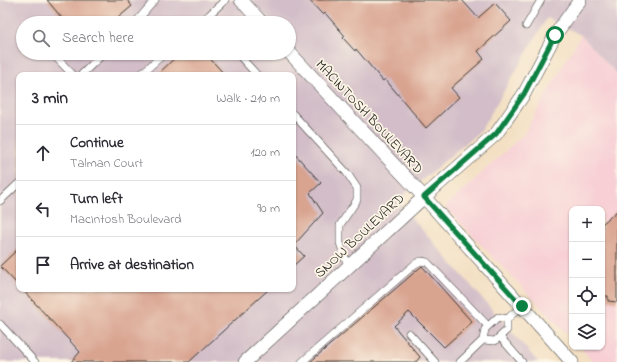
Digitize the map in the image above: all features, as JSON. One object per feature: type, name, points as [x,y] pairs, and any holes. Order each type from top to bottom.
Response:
[{"type":"street","points":[[241,0],[256,16]]},
{"type":"street","name":"SNOW BOULEVARD","points":[[245,362],[424,197],[496,134],[524,94],[555,35],[580,0]]},
{"type":"street","name":"MACINTOSH BOULEVARD","points":[[296,60],[424,197],[572,362]]},
{"type":"lane","points":[[141,16],[155,0]]},
{"type":"lane","points":[[209,15],[225,0]]},
{"type":"lane","points":[[526,26],[541,0]]},
{"type":"lane","points":[[59,60],[70,72]]},
{"type":"lane","points":[[84,72],[97,60]]},
{"type":"lane","points":[[143,72],[157,60]]},
{"type":"lane","points":[[243,60],[254,72]]},
{"type":"lane","points":[[296,117],[347,173],[357,188],[357,200],[340,225],[340,243],[348,267]]},
{"type":"lane","points":[[0,201],[16,186]]},
{"type":"lane","points":[[302,362],[409,268],[421,261],[427,262],[488,326]]},
{"type":"lane","points":[[483,340],[495,341],[500,337],[507,330],[507,319],[522,306]]},
{"type":"lane","points":[[460,362],[483,340],[485,329],[488,326],[498,317],[507,319]]},
{"type":"lane","points":[[0,324],[35,362]]},
{"type":"lane","points":[[409,334],[435,362]]},
{"type":"lane","points":[[500,337],[522,362]]},
{"type":"shaded area","points":[[0,0],[617,0],[617,74],[581,35],[547,18],[481,130],[397,201],[538,362],[0,362]]},
{"type":"shaded area","points":[[581,35],[617,74],[617,362],[593,362],[583,350],[605,350],[605,206],[569,206],[569,336],[445,207],[523,135]]},
{"type":"building","points":[[47,0],[127,0],[132,6],[120,16],[60,16]]},
{"type":"building","points":[[309,0],[462,0],[478,18],[495,3],[511,21],[478,51],[484,59],[451,88],[459,97],[426,128],[385,79],[383,81],[356,49],[355,51],[343,38],[345,36],[325,13],[323,15]]},
{"type":"building","points":[[173,60],[211,60],[222,72],[160,72]]},
{"type":"building","points":[[296,155],[321,183],[310,193],[323,213],[296,243]]},
{"type":"building","points":[[617,211],[617,302],[608,301],[608,296],[605,296],[605,221]]},
{"type":"building","points":[[296,247],[304,256],[296,263]]},
{"type":"building","points":[[16,251],[16,283],[0,266]]},
{"type":"building","points":[[422,266],[472,322],[444,347],[409,312],[394,326],[420,357],[416,362],[310,362]]},
{"type":"building","points":[[25,292],[266,292],[189,362],[71,362],[80,352]]},
{"type":"route","points":[[522,306],[424,197],[496,134],[524,94],[555,35]]}]
